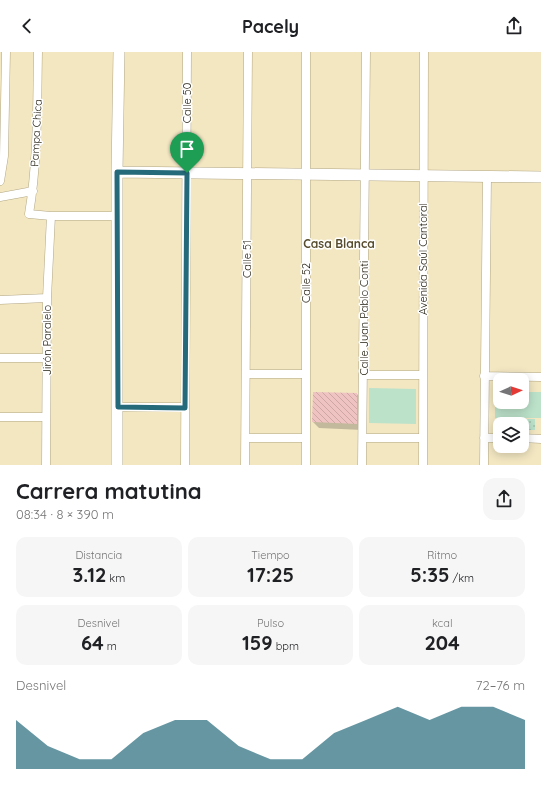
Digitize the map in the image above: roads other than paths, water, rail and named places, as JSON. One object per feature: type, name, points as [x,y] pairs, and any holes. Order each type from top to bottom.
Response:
[{"type":"street","points":[[0,181],[5,133],[6,52]]},
{"type":"street","name":"Pampa Chica","points":[[38,52],[37,137],[33,191],[29,214],[51,216]]},
{"type":"street","points":[[117,465],[117,172],[119,52]]},
{"type":"street","name":"Calle 50","points":[[185,465],[187,52]]},
{"type":"street","name":"Calle 51","points":[[245,465],[248,52]]},
{"type":"street","name":"Calle 52","points":[[306,52],[306,465]]},
{"type":"street","name":"Calle Juan Pablo Conti","points":[[362,465],[366,52]]},
{"type":"street","name":"Avenida Saúl Cantoral","points":[[423,465],[424,52]]},
{"type":"street","points":[[117,172],[541,177]]},
{"type":"street","points":[[484,465],[487,177]]},
{"type":"street","points":[[0,197],[33,191]]},
{"type":"street","points":[[51,216],[117,216]]},
{"type":"street","name":"Jirón Paralelo","points":[[46,465],[47,298],[51,216]]},
{"type":"street","points":[[0,300],[47,298]]},
{"type":"street","points":[[0,358],[46,358]]},
{"type":"street","points":[[246,374],[306,374]]},
{"type":"street","points":[[363,375],[423,375]]},
{"type":"street","points":[[484,376],[541,377]]},
{"type":"street","points":[[118,407],[185,408]]},
{"type":"street","points":[[0,417],[46,417]]},
{"type":"street","points":[[246,438],[306,438]]},
{"type":"street","points":[[363,438],[423,438]]},
{"type":"street","points":[[484,438],[493,438]]},
{"type":"street","points":[[529,438],[541,438]]},
{"type":"district","name":"Casa Blanca","points":[[339,244]]}]
